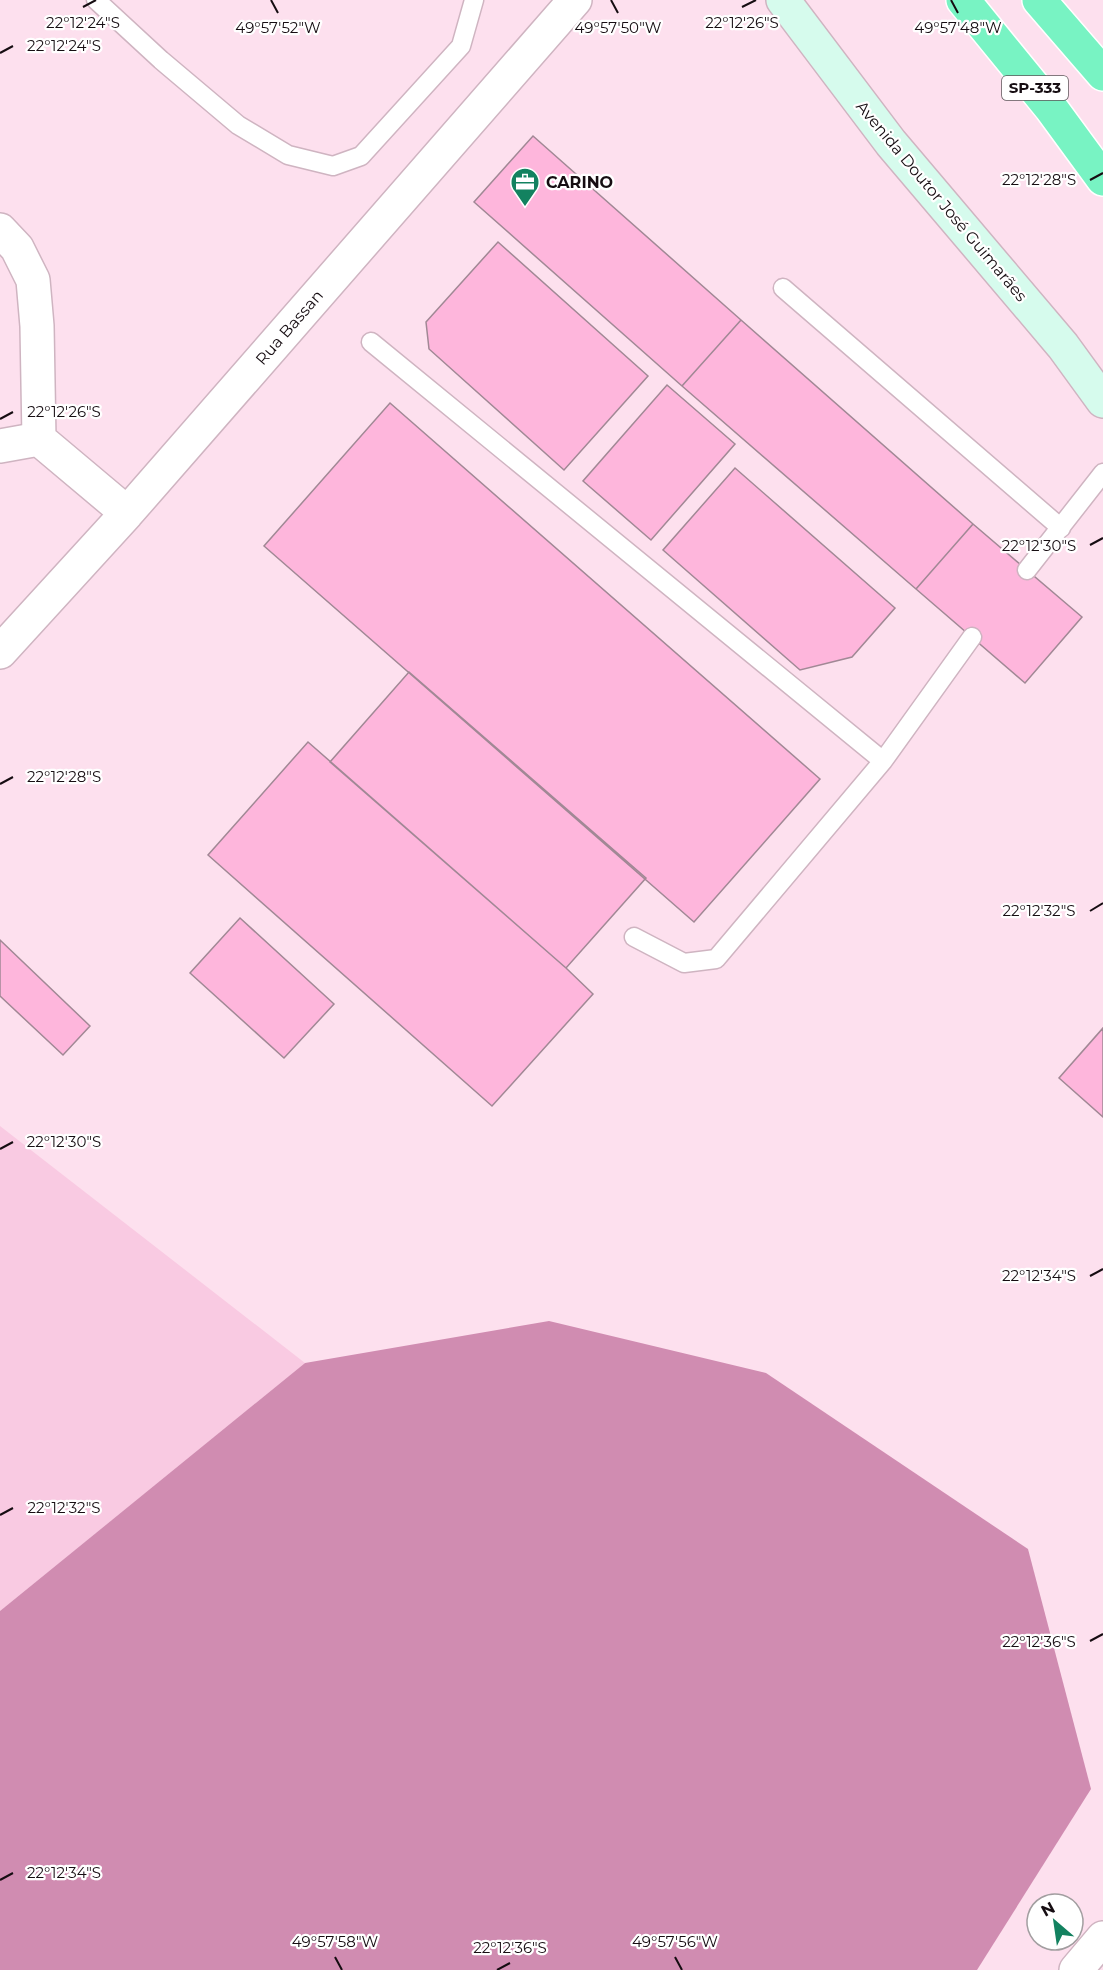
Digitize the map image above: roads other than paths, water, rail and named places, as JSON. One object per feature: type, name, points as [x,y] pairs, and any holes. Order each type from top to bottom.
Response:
[{"type":"highway","name":"SP-333","points":[[963,0],[1051,108],[1103,178]]},
{"type":"highway","points":[[1039,0],[1103,74]]},
{"type":"street","name":"Rua Bassan","points":[[0,652],[127,513],[575,0]]},
{"type":"street","name":"Avenida Doutor José Guimarães","points":[[783,0],[891,143],[1063,346],[1103,402]]},
{"type":"street","points":[[0,230],[17,248],[33,280],[37,326],[39,439],[127,513]]},
{"type":"street","points":[[0,446],[39,439]]},
{"type":"street","points":[[1076,1970],[1103,1938]]},
{"type":"lane","points":[[96,0],[161,60],[238,125],[288,155],[333,166],[361,156],[461,46],[474,0]]},
{"type":"lane","points":[[783,288],[1061,528]]},
{"type":"lane","points":[[371,342],[883,761]]},
{"type":"lane","points":[[1027,570],[1103,473]]},
{"type":"lane","points":[[634,937],[684,963],[716,959],[883,761],[972,637]]},
{"type":"place","name":"CARINO","points":[[525,208]]}]
